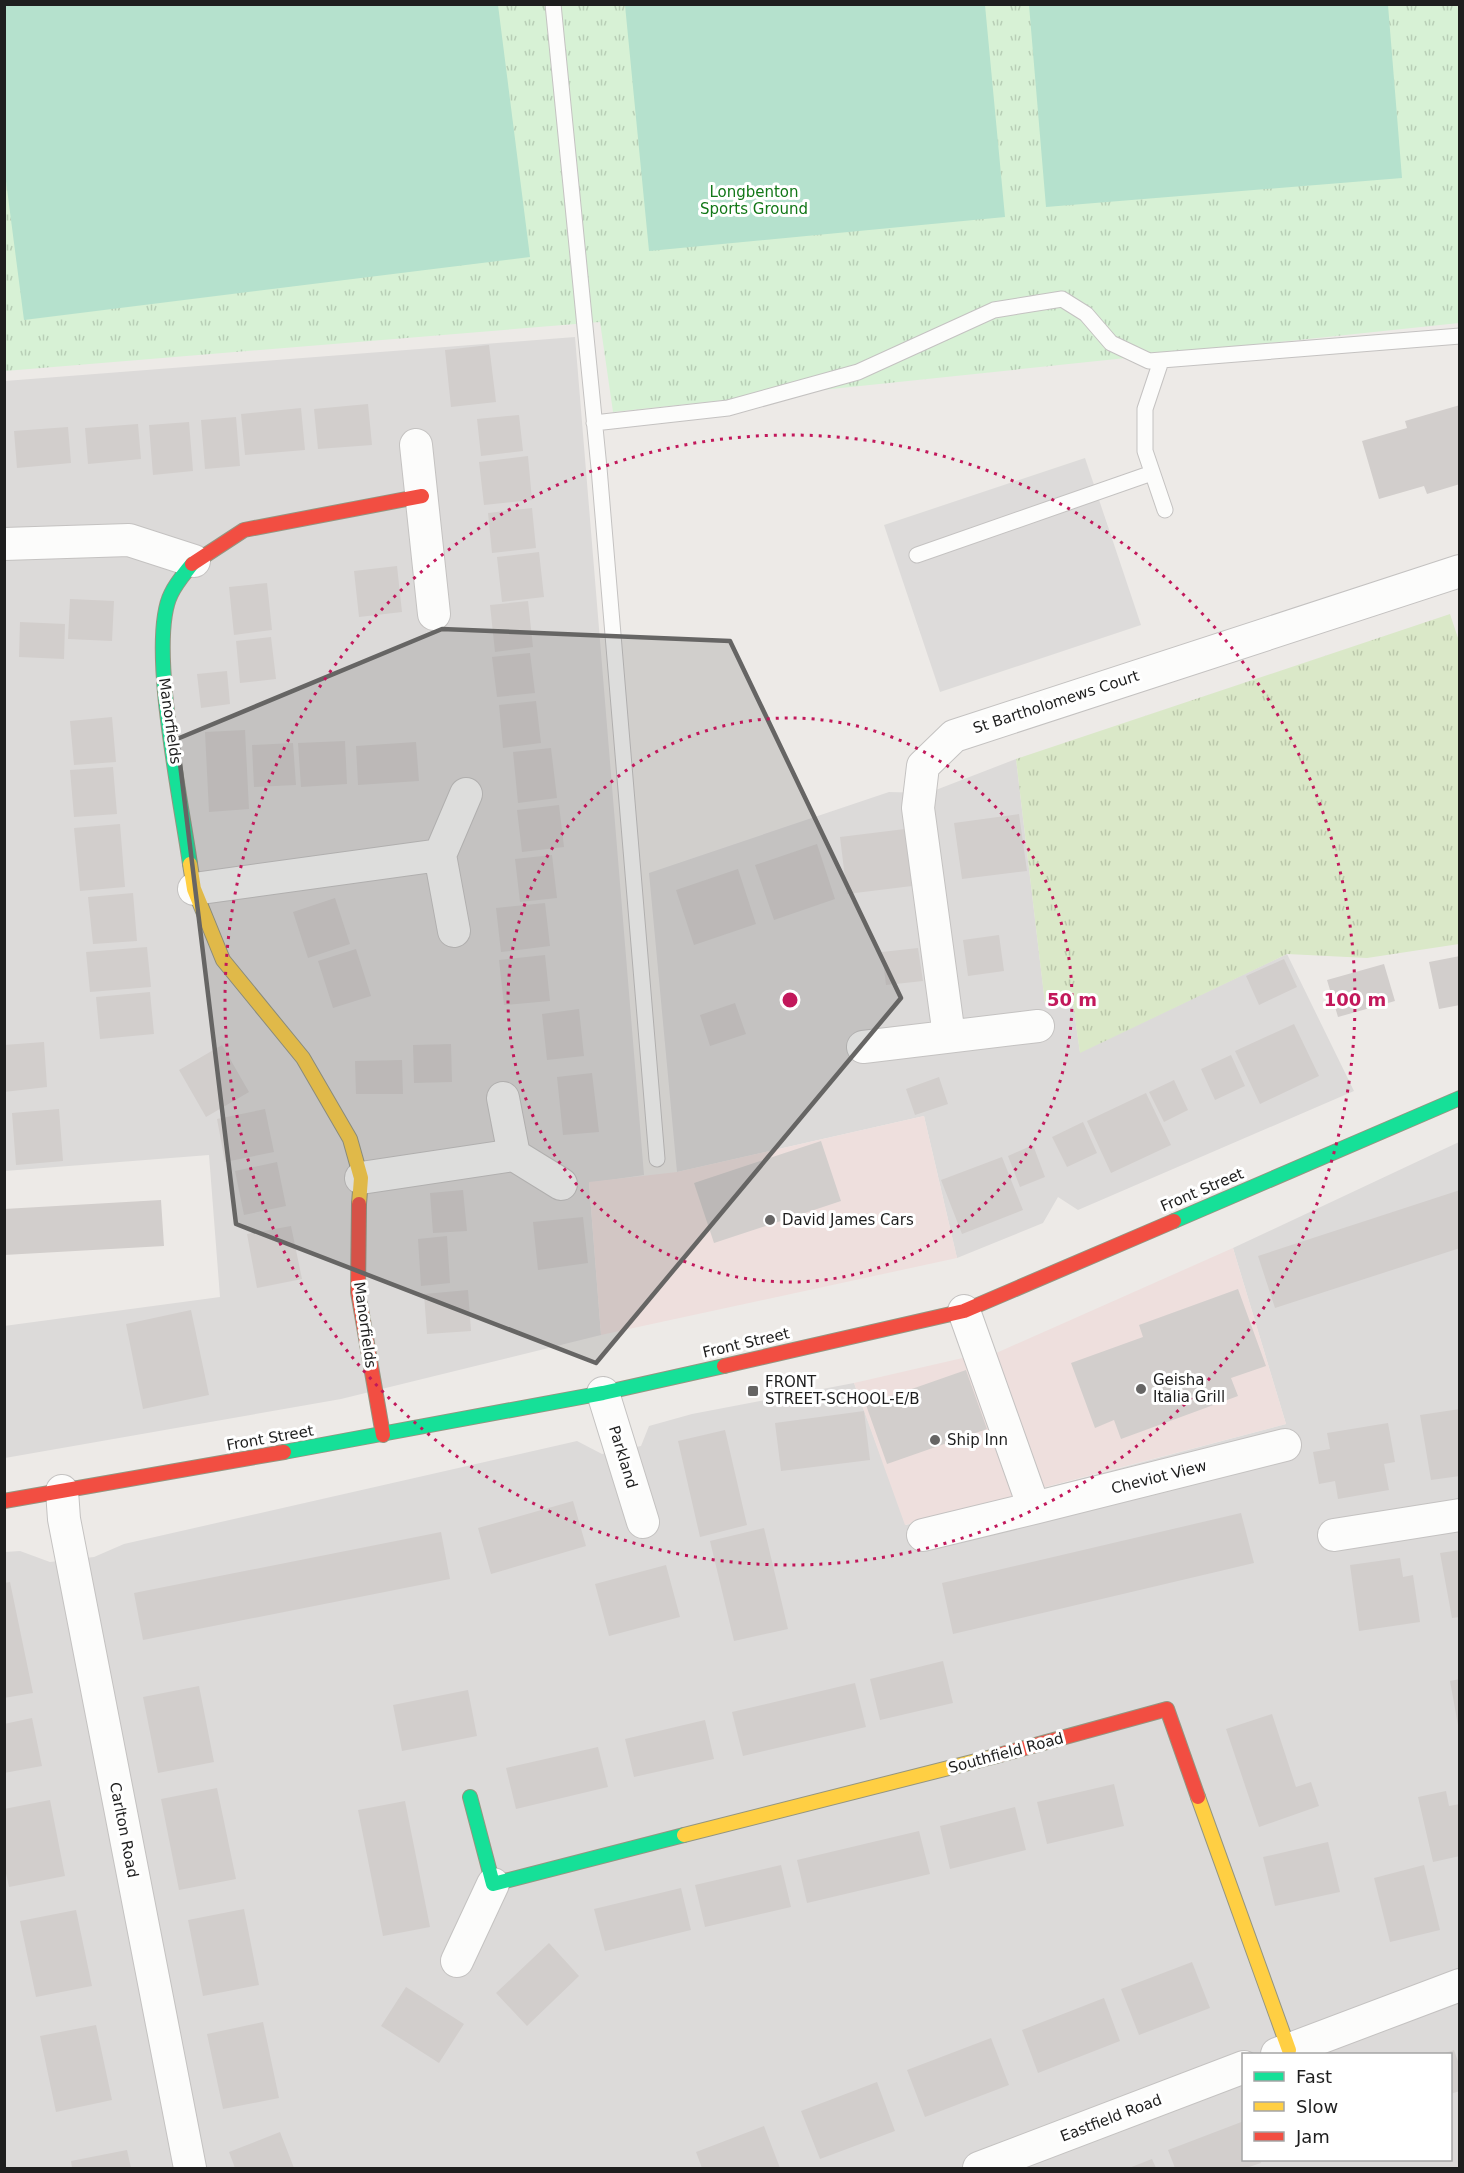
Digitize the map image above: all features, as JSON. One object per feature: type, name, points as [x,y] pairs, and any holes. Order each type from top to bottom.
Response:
[{"type":"street","points":[[416,446],[435,614]]},
{"type":"street","name":"Manorfields","points":[[382,1435],[358,1292],[357,1226],[361,1178],[350,1139],[303,1058],[223,960],[194,889],[163,676],[162,635],[170,595],[194,561],[244,530],[422,496]]},
{"type":"street","points":[[4,544],[129,540],[194,561]]},
{"type":"street","name":"St Bartholomews Court","points":[[949,1036],[918,808],[923,766],[954,736],[1460,571]]},
{"type":"street","points":[[454,931],[440,855],[466,794]]},
{"type":"street","points":[[194,889],[440,855]]},
{"type":"street","points":[[863,1047],[1038,1026]]},
{"type":"street","points":[[503,1098],[514,1155]]},
{"type":"street","name":"Front Street","points":[[4,1501],[382,1435],[603,1393],[964,1311],[1460,1098]]},
{"type":"street","points":[[361,1178],[514,1155],[561,1184]]},
{"type":"street","points":[[964,1311],[1034,1508]]},
{"type":"street","name":"Parkland","points":[[603,1393],[643,1522]]},
{"type":"street","name":"Cheviot View","points":[[923,1535],[1284,1445]]},
{"type":"street","name":"Carlton Road","points":[[62,1491],[64,1519],[190,2169]]},
{"type":"street","points":[[1334,1535],[1460,1515]]},
{"type":"street","name":"Southfield Road","points":[[493,1884],[973,1762],[1167,1709],[1284,2052]]},
{"type":"street","points":[[457,1961],[493,1884],[470,1797]]},
{"type":"street","points":[[1284,2052],[1460,1985]]},
{"type":"street","name":"Eastfield Road","points":[[978,2169],[1242,2068]]},
{"type":"lane","points":[[553,4],[594,423],[657,1159]]},
{"type":"lane","points":[[594,423],[728,408],[858,372],[993,310],[1062,300],[1086,314],[1112,343],[1149,361],[1460,336]]},
{"type":"lane","points":[[1161,361],[1145,409],[1145,451],[1165,510]]},
{"type":"lane","points":[[917,555],[1152,473]]},
{"type":"highlighted area","points":[[442,629],[730,641],[901,998],[596,1363],[236,1224],[177,739]]},
{"type":"shaded area","points":[[575,337],[644,1175],[589,1183],[601,1335],[341,1399],[5,1458],[4,1326],[220,1297],[209,1155],[5,1171],[5,381]]},
{"type":"shaded area","points":[[1085,458],[1141,625],[940,692],[884,525]]},
{"type":"shaded area","points":[[1016,759],[1045,1003],[1073,1003],[1080,1052],[1287,954],[1354,1091],[1078,1210],[1058,1197],[1043,1223],[957,1258],[924,1116],[677,1172],[649,873],[889,792],[928,793]]},
{"type":"shaded area","name":"David James Cars","points":[[924,1116],[957,1258],[601,1335],[589,1182],[677,1172]]},
{"type":"shaded area","points":[[1459,1142],[1459,2168],[5,2168],[5,1552],[20,1551],[50,1562],[94,1557],[124,1544],[577,1441],[602,1454],[641,1446],[649,1426],[692,1414],[854,1383],[906,1525],[1286,1424],[1233,1248]]},
{"type":"shaded area","name":"Geisha Italia Grill","points":[[1233,1248],[1286,1424],[1042,1488],[994,1354]]},
{"type":"shaded area","name":"Ship Inn","points":[[967,1357],[1014,1496],[905,1525],[854,1383]]},
{"type":"green space","points":[[4,5],[498,5],[530,257],[24,320],[4,166]]},
{"type":"green space","name":"Longbenton Sports Ground","points":[[5,5],[1459,5],[1459,323],[613,412],[600,322],[5,371]]},
{"type":"green space","points":[[625,5],[985,5],[1005,217],[649,251]]},
{"type":"green space","points":[[1029,5],[1388,5],[1402,178],[1046,207]]},
{"type":"green space","points":[[1450,614],[1460,644],[1459,944],[1367,958],[1287,954],[1080,1053],[1073,1004],[1045,1004],[1016,759]]},
{"type":"building","points":[[489,345],[496,402],[451,407],[445,350]]},
{"type":"building","points":[[368,404],[372,445],[318,449],[314,409]]},
{"type":"building","points":[[1460,405],[1460,484],[1427,494],[1424,486],[1379,499],[1362,441],[1407,428],[1405,421]]},
{"type":"building","points":[[301,408],[305,450],[245,455],[241,414]]},
{"type":"building","points":[[519,415],[523,451],[481,456],[477,419]]},
{"type":"building","points":[[236,417],[240,466],[205,469],[201,420]]},
{"type":"building","points":[[189,422],[193,471],[153,475],[149,425]]},
{"type":"building","points":[[138,424],[141,459],[88,464],[85,428]]},
{"type":"building","points":[[68,427],[71,463],[17,468],[14,431]]},
{"type":"building","points":[[528,456],[532,500],[484,505],[479,462]]},
{"type":"building","points":[[532,508],[536,548],[492,553],[488,513]]},
{"type":"building","points":[[539,552],[544,597],[502,602],[497,557]]},
{"type":"building","points":[[397,566],[402,612],[359,617],[354,571]]},
{"type":"building","points":[[267,583],[272,630],[234,635],[229,587]]},
{"type":"building","points":[[70,599],[114,601],[112,641],[68,639]]},
{"type":"building","points":[[528,601],[533,647],[495,652],[490,605]]},
{"type":"building","points":[[20,622],[65,624],[64,659],[19,657]]},
{"type":"building","points":[[271,637],[276,679],[240,683],[236,641]]},
{"type":"building","points":[[530,653],[535,693],[497,697],[492,657]]},
{"type":"building","points":[[227,671],[230,704],[201,708],[197,674]]},
{"type":"building","points":[[536,701],[541,743],[503,748],[499,705]]},
{"type":"building","points":[[112,717],[116,762],[74,765],[70,721]]},
{"type":"building","points":[[245,730],[249,809],[209,812],[205,732]]},
{"type":"building","points":[[345,741],[347,784],[301,787],[298,743]]},
{"type":"building","points":[[416,742],[419,781],[358,785],[356,746]]},
{"type":"building","points":[[293,743],[296,785],[254,787],[252,745]]},
{"type":"building","points":[[551,748],[557,798],[518,803],[513,752]]},
{"type":"building","points":[[113,767],[117,814],[74,817],[70,770]]},
{"type":"building","points":[[559,805],[564,847],[522,852],[517,810]]},
{"type":"building","points":[[1019,814],[1027,871],[962,879],[954,823]]},
{"type":"building","points":[[120,824],[125,887],[80,891],[74,828]]},
{"type":"building","points":[[905,829],[912,886],[847,894],[840,837]]},
{"type":"building","points":[[817,844],[835,899],[774,920],[755,865]]},
{"type":"building","points":[[552,855],[557,898],[520,902],[515,859]]},
{"type":"building","points":[[738,869],[756,924],[694,945],[676,890]]},
{"type":"building","points":[[133,893],[137,941],[93,944],[88,897]]},
{"type":"building","points":[[335,898],[350,944],[308,958],[293,912]]},
{"type":"building","points":[[545,903],[550,946],[501,952],[496,908]]},
{"type":"building","points":[[999,935],[1004,971],[968,976],[963,940]]},
{"type":"building","points":[[147,947],[151,987],[90,992],[86,952]]},
{"type":"building","points":[[918,948],[923,981],[886,985],[882,952]]},
{"type":"building","points":[[356,949],[371,996],[333,1008],[318,961]]},
{"type":"building","points":[[545,955],[550,1001],[504,1005],[499,960]]},
{"type":"building","points":[[1460,956],[1460,1005],[1439,1009],[1429,962]]},
{"type":"building","points":[[1284,959],[1297,987],[1259,1005],[1246,976]]},
{"type":"building","points":[[1384,964],[1395,1001],[1338,1017],[1327,980]]},
{"type":"building","points":[[150,992],[154,1034],[100,1039],[96,997]]},
{"type":"building","points":[[735,1003],[746,1034],[710,1046],[700,1015]]},
{"type":"building","points":[[579,1009],[584,1056],[547,1060],[542,1014]]},
{"type":"building","points":[[1294,1024],[1319,1076],[1260,1104],[1235,1051]]},
{"type":"building","points":[[44,1042],[47,1087],[4,1092],[4,1045]]},
{"type":"building","points":[[451,1044],[452,1082],[414,1083],[413,1045]]},
{"type":"building","points":[[222,1045],[249,1092],[206,1117],[179,1070]]},
{"type":"building","points":[[1231,1055],[1245,1086],[1215,1100],[1201,1069]]},
{"type":"building","points":[[402,1060],[403,1094],[356,1094],[355,1061]]},
{"type":"building","points":[[592,1073],[599,1132],[563,1135],[557,1077]]},
{"type":"building","points":[[939,1077],[948,1104],[915,1115],[906,1089]]},
{"type":"building","points":[[1174,1080],[1188,1110],[1164,1122],[1149,1092]]},
{"type":"building","points":[[1146,1093],[1171,1145],[1111,1173],[1087,1121]]},
{"type":"building","points":[[59,1109],[63,1161],[16,1165],[12,1113]]},
{"type":"building","points":[[265,1109],[274,1152],[225,1162],[217,1119]]},
{"type":"building","points":[[1083,1122],[1097,1153],[1067,1167],[1052,1137]]},
{"type":"building","points":[[821,1141],[841,1201],[714,1243],[694,1183]]},
{"type":"building","points":[[1033,1145],[1045,1177],[1020,1187],[1008,1156]]},
{"type":"building","points":[[1002,1157],[1023,1210],[962,1234],[941,1180]]},
{"type":"building","points":[[277,1162],[286,1206],[244,1215],[235,1171]]},
{"type":"building","points":[[463,1190],[467,1231],[433,1233],[430,1193]]},
{"type":"building","points":[[1460,1190],[1460,1248],[1275,1308],[1258,1256]]},
{"type":"building","points":[[161,1200],[164,1246],[4,1255],[4,1209]]},
{"type":"building","points":[[583,1217],[588,1263],[538,1270],[533,1222]]},
{"type":"building","points":[[291,1226],[302,1279],[257,1288],[247,1234]]},
{"type":"building","points":[[447,1236],[450,1283],[421,1286],[418,1239]]},
{"type":"building","points":[[1238,1289],[1266,1366],[1231,1378],[1238,1396],[1121,1439],[1114,1420],[1095,1428],[1071,1363],[1143,1337],[1139,1325]]},
{"type":"building","points":[[468,1290],[471,1331],[427,1334],[424,1294]]},
{"type":"building","points":[[191,1310],[209,1395],[143,1409],[126,1324]]},
{"type":"building","points":[[966,1370],[987,1429],[887,1464],[866,1405]]},
{"type":"building","points":[[1460,1409],[1460,1476],[1431,1480],[1420,1415]]},
{"type":"building","points":[[864,1411],[870,1460],[781,1471],[775,1423]]},
{"type":"building","points":[[1388,1423],[1395,1462],[1384,1464],[1389,1490],[1338,1499],[1335,1481],[1319,1484],[1313,1452],[1330,1449],[1327,1433]]},
{"type":"building","points":[[725,1430],[747,1525],[700,1537],[678,1441]]},
{"type":"building","points":[[573,1501],[586,1546],[491,1574],[478,1528]]},
{"type":"building","points":[[1241,1513],[1254,1563],[953,1634],[942,1583]]},
{"type":"building","points":[[764,1528],[788,1629],[734,1641],[710,1541]]},
{"type":"building","points":[[441,1532],[450,1579],[143,1640],[134,1593]]},
{"type":"building","points":[[1460,1550],[1460,1617],[1452,1618],[1440,1553]]},
{"type":"building","points":[[1400,1558],[1403,1577],[1413,1575],[1420,1622],[1359,1631],[1350,1565]]},
{"type":"building","points":[[666,1565],[680,1617],[609,1636],[595,1584]]},
{"type":"building","points":[[10,1582],[33,1693],[4,1698],[4,1583]]},
{"type":"building","points":[[943,1661],[953,1703],[880,1720],[870,1679]]},
{"type":"building","points":[[1460,1679],[1460,1725],[1458,1725],[1450,1681]]},
{"type":"building","points":[[855,1683],[866,1727],[743,1756],[732,1712]]},
{"type":"building","points":[[199,1686],[214,1762],[158,1773],[143,1697]]},
{"type":"building","points":[[468,1690],[477,1736],[402,1751],[393,1705]]},
{"type":"building","points":[[1272,1714],[1296,1787],[1311,1782],[1319,1806],[1259,1827],[1226,1729]]},
{"type":"building","points":[[32,1718],[42,1766],[4,1773],[4,1724]]},
{"type":"building","points":[[705,1720],[714,1759],[634,1777],[625,1739]]},
{"type":"building","points":[[598,1747],[608,1787],[516,1809],[506,1768]]},
{"type":"building","points":[[1114,1784],[1124,1826],[1047,1844],[1037,1802]]},
{"type":"building","points":[[217,1788],[236,1879],[179,1890],[161,1799]]},
{"type":"building","points":[[1446,1791],[1449,1806],[1460,1804],[1460,1856],[1433,1862],[1418,1797]]},
{"type":"building","points":[[50,1800],[65,1876],[9,1887],[4,1864],[4,1809]]},
{"type":"building","points":[[405,1801],[430,1927],[383,1936],[358,1810]]},
{"type":"building","points":[[1015,1807],[1026,1850],[950,1869],[940,1826]]},
{"type":"building","points":[[919,1831],[930,1874],[807,1903],[797,1860]]},
{"type":"building","points":[[1328,1842],[1340,1892],[1275,1906],[1263,1857]]},
{"type":"building","points":[[781,1865],[791,1907],[705,1927],[695,1885]]},
{"type":"building","points":[[1424,1865],[1440,1930],[1390,1942],[1374,1878]]},
{"type":"building","points":[[681,1888],[691,1930],[605,1951],[594,1909]]},
{"type":"building","points":[[244,1909],[259,1985],[203,1996],[188,1920]]},
{"type":"building","points":[[76,1910],[92,1986],[36,1997],[20,1921]]},
{"type":"building","points":[[549,1943],[579,1976],[527,2026],[496,1993]]},
{"type":"building","points":[[1192,1962],[1210,2008],[1139,2035],[1121,1989]]},
{"type":"building","points":[[406,1987],[464,2024],[439,2063],[381,2026]]},
{"type":"building","points":[[1104,1998],[1120,2041],[1038,2073],[1022,2030]]},
{"type":"building","points":[[263,2022],[279,2098],[223,2109],[207,2034]]},
{"type":"building","points":[[96,2025],[112,2100],[56,2112],[40,2036]]},
{"type":"building","points":[[991,2038],[1009,2085],[925,2117],[907,2070]]},
{"type":"building","points":[[1454,2050],[1460,2067],[1460,2091],[1452,2093],[1452,2053],[1446,2053]]},
{"type":"building","points":[[877,2082],[895,2131],[820,2159],[801,2111]]},
{"type":"building","points":[[1242,2122],[1242,2161],[1260,2161],[1261,2163],[1246,2168],[1175,2168],[1168,2150]]},
{"type":"building","points":[[764,2126],[780,2168],[702,2168],[696,2152]]},
{"type":"building","points":[[280,2132],[294,2168],[235,2168],[229,2152]]},
{"type":"building","points":[[127,2150],[131,2168],[72,2168],[71,2161]]},
{"type":"building","points":[[1152,2159],[1156,2168],[1129,2168]]},
{"type":"traffic: fast","points":[[190,864],[168,725],[163,648],[165,617],[171,594],[192,564]]},
{"type":"traffic: fast","points":[[1174,1221],[1460,1098]]},
{"type":"traffic: fast","points":[[284,1452],[603,1393],[724,1366]]},
{"type":"traffic: fast","points":[[470,1797],[493,1884],[684,1835]]},
{"type":"traffic: slow","points":[[190,864],[194,889],[223,960],[303,1058],[350,1139],[361,1178],[359,1204]]},
{"type":"traffic: slow","points":[[684,1835],[992,1757]]},
{"type":"traffic: slow","points":[[1198,1797],[1289,2050]]},
{"type":"traffic: jam","points":[[192,564],[244,530],[422,496]]},
{"type":"traffic: jam","points":[[359,1204],[358,1292],[383,1435]]},
{"type":"traffic: jam","points":[[724,1366],[964,1311],[1174,1221]]},
{"type":"traffic: jam","points":[[4,1501],[284,1452]]},
{"type":"traffic: jam","points":[[992,1757],[1167,1709],[1198,1797]]},
{"type":"place","name":"David James Cars","points":[[770,1220]]},
{"type":"place","name":"Geisha Italia Grill","points":[[1141,1389]]},
{"type":"place","name":"FRONT STREET-SCHOOL-E/B","points":[[753,1391]]},
{"type":"place","name":"Ship Inn","points":[[935,1440]]}]
